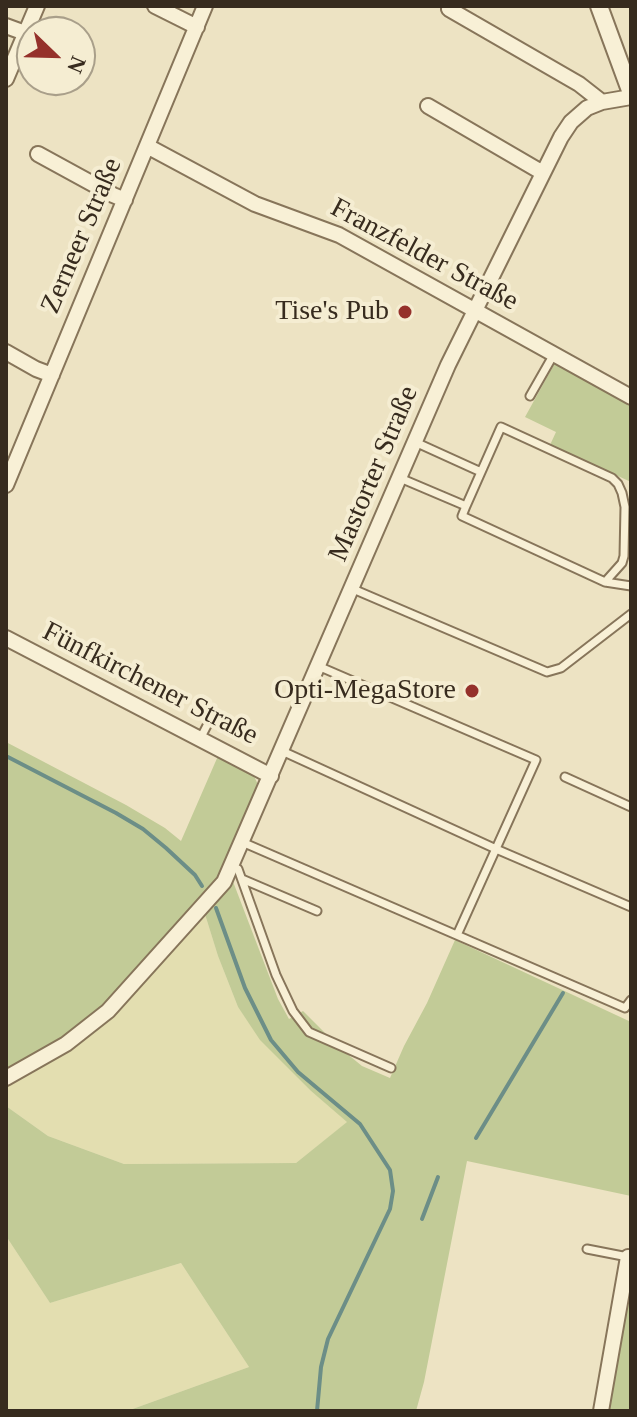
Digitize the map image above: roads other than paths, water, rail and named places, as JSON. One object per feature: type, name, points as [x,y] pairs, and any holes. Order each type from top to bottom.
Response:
[{"type":"street","points":[[155,6],[197,27]]},
{"type":"street","name":"Zerneer Straße","points":[[6,485],[205,6]]},
{"type":"street","points":[[599,6],[631,95]]},
{"type":"street","points":[[449,9],[579,84],[602,102]]},
{"type":"street","points":[[6,79],[16,55]]},
{"type":"street","name":"Mastorter Straße","points":[[6,1078],[66,1044],[108,1011],[220,887],[353,589],[448,365],[543,173],[571,122],[587,108],[631,95]]},
{"type":"street","points":[[428,106],[543,173]]},
{"type":"street","name":"Franzfelder Straße","points":[[147,146],[255,204],[339,235],[631,397]]},
{"type":"street","points":[[38,154],[125,200]]},
{"type":"street","points":[[6,352],[52,375]]},
{"type":"street","name":"Fünfkirchener Straße","points":[[6,638],[271,776]]},
{"type":"street","points":[[601,1411],[601,1390],[628,1257]]},
{"type":"lane","points":[[530,396],[554,354]]},
{"type":"lane","points":[[605,582],[622,563],[624,556],[625,507],[618,484],[612,478],[501,427],[462,516],[605,582],[631,586]]},
{"type":"lane","points":[[415,442],[481,472]]},
{"type":"lane","points":[[400,478],[466,506]]},
{"type":"lane","points":[[353,589],[547,672],[561,668],[631,614]]},
{"type":"lane","points":[[318,666],[536,760],[457,935]]},
{"type":"lane","points":[[200,739],[213,714]]},
{"type":"lane","points":[[282,751],[631,907]]},
{"type":"lane","points":[[565,777],[631,807]]},
{"type":"lane","points":[[242,842],[625,1008],[631,1000]]},
{"type":"lane","points":[[231,866],[238,869],[276,975],[293,1011],[309,1032],[391,1068]]},
{"type":"lane","points":[[241,879],[317,911]]},
{"type":"lane","points":[[587,1249],[628,1257]]},
{"type":"waterway","points":[[6,756],[143,829],[195,875],[202,886]]},
{"type":"waterway","points":[[216,908],[245,988],[271,1040],[298,1072],[360,1124],[390,1170],[393,1191],[390,1209],[328,1339],[321,1367],[317,1411]]},
{"type":"waterway","points":[[476,1138],[563,993]]},
{"type":"waterway","points":[[422,1219],[438,1177]]},
{"type":"place","name":"Tise's Pub","points":[[405,312]]},
{"type":"place","name":"Opti-MegaStore","points":[[472,691]]}]
